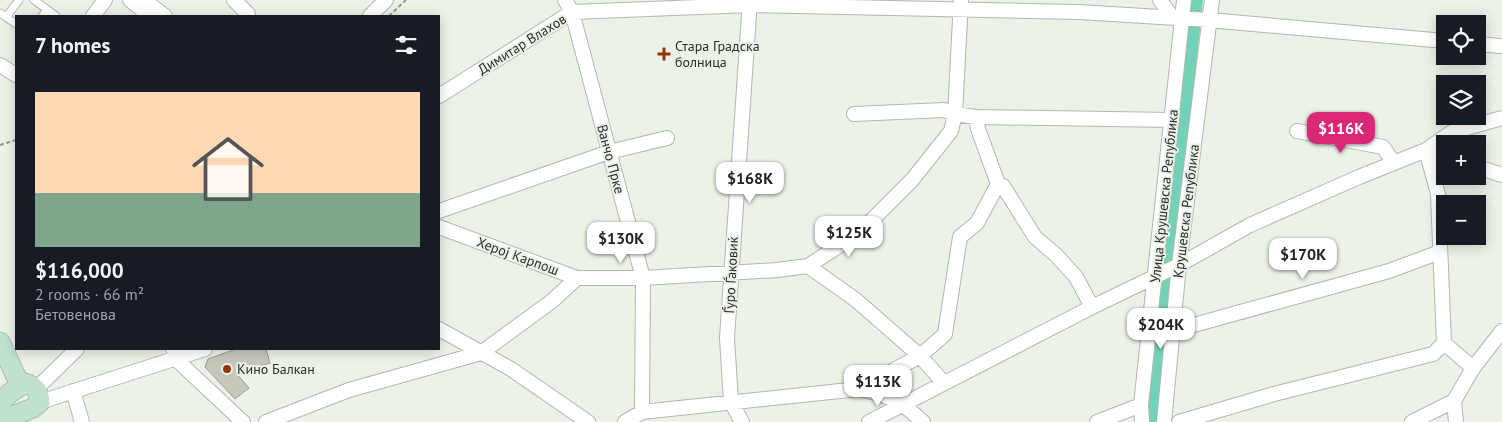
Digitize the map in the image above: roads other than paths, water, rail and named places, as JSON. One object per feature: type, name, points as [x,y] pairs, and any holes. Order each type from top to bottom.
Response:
[{"type":"main road","points":[[0,342],[32,392],[33,408],[26,417],[0,421]]},
{"type":"main road","points":[[0,403],[32,392]]},
{"type":"street","points":[[94,15],[105,0]]},
{"type":"street","points":[[130,0],[152,6],[164,15]]},
{"type":"street","points":[[234,0],[248,14]]},
{"type":"street","points":[[371,15],[386,0]]},
{"type":"street","points":[[1160,0],[1177,17]]},
{"type":"street","name":"Улица Крушевска Република","points":[[1142,422],[1141,404],[1172,120],[1177,17],[1184,0]]},
{"type":"street","name":"Крушевска Република","points":[[1164,422],[1179,265],[1212,0]]},
{"type":"street","name":"Димитар Влахов","points":[[440,95],[569,6],[752,2],[960,5],[1177,17],[1436,40]]},
{"type":"street","name":"Ѓуро Ѓаковиќ","points":[[742,422],[731,402],[727,338],[730,271],[752,2]]},
{"type":"street","points":[[944,382],[920,356],[856,300],[808,266],[860,232],[912,180],[951,131],[955,114],[960,5]]},
{"type":"street","name":"Ванчо Прке","points":[[569,6],[642,278],[642,412]]},
{"type":"street","points":[[1486,45],[1500,46]]},
{"type":"street","points":[[0,65],[15,74]]},
{"type":"street","points":[[854,114],[944,110],[955,114],[976,117],[1172,120]]},
{"type":"street","points":[[976,117],[978,129],[998,184],[1003,186],[1035,237],[1057,256],[1076,277],[1092,307]]},
{"type":"street","points":[[869,422],[1092,307],[1179,265],[1250,225],[1426,150],[1452,132],[1502,118]]},
{"type":"street","points":[[1297,131],[1383,147],[1394,163]]},
{"type":"street","points":[[440,211],[608,152],[667,138]]},
{"type":"street","points":[[1426,150],[1436,153]]},
{"type":"street","points":[[1426,150],[1438,194],[1444,343],[1473,368]]},
{"type":"street","points":[[1486,170],[1502,175]]},
{"type":"street","points":[[859,389],[920,356],[945,334],[960,237],[977,223],[998,184]]},
{"type":"street","name":"Херој Карпош","points":[[440,227],[577,278],[642,278],[730,271],[777,270],[808,266]]},
{"type":"street","points":[[1172,331],[1389,271],[1440,252]]},
{"type":"street","points":[[266,422],[349,390],[481,353],[552,301],[577,278]]},
{"type":"street","points":[[440,330],[511,369],[588,422]]},
{"type":"street","points":[[1412,422],[1454,400],[1473,368],[1502,331]]},
{"type":"street","points":[[1179,422],[1274,394],[1432,354],[1444,343]]},
{"type":"street","points":[[32,392],[76,350]]},
{"type":"street","points":[[32,392],[73,391],[175,353],[198,350]]},
{"type":"street","points":[[175,353],[243,422]]},
{"type":"street","points":[[625,422],[642,412],[859,389],[883,394],[904,404],[922,422]]},
{"type":"street","points":[[73,391],[82,422]]},
{"type":"street","points":[[1454,400],[1456,422]]},
{"type":"street","points":[[1097,422],[1141,404]]},
{"type":"lane","points":[[15,23],[3,15],[19,0]]},
{"type":"lane","points":[[34,0],[45,13]]},
{"type":"waterway","points":[[1153,422],[1197,0]]},
{"type":"place","name":"Стара Градска болница","points":[[664,54]]},
{"type":"place","name":"Кино Балкан","points":[[227,369]]}]
